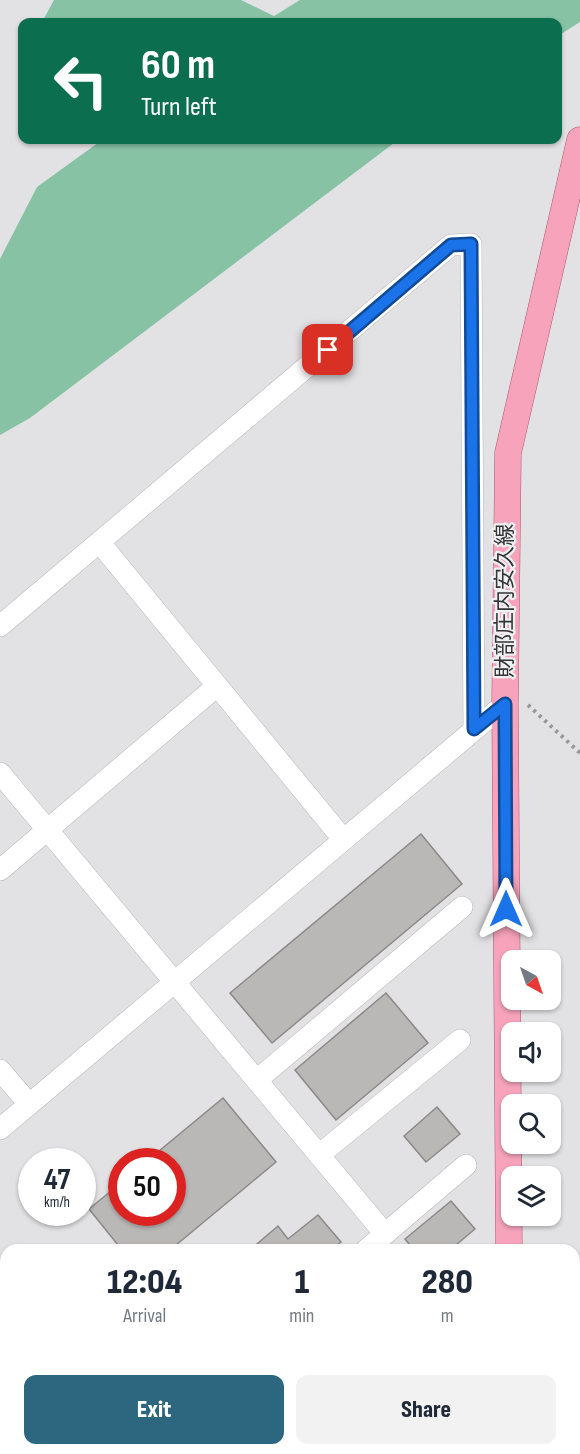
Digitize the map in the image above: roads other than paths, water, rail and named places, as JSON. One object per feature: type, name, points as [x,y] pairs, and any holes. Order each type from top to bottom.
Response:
[{"type":"main road","name":"財部庄内安久線","points":[[509,1244],[505,694],[508,453],[580,140]]},
{"type":"street","points":[[0,627],[451,245],[471,244],[474,729]]},
{"type":"street","points":[[100,543],[343,839]]},
{"type":"street","points":[[0,870],[217,686]]},
{"type":"street","points":[[0,1129],[474,729],[505,694]]},
{"type":"street","points":[[0,773],[385,1234]]},
{"type":"street","points":[[257,1080],[462,907]]},
{"type":"street","points":[[320,1155],[460,1040]]},
{"type":"street","points":[[0,1070],[29,1104]]},
{"type":"street","points":[[373,1244],[466,1165]]}]
